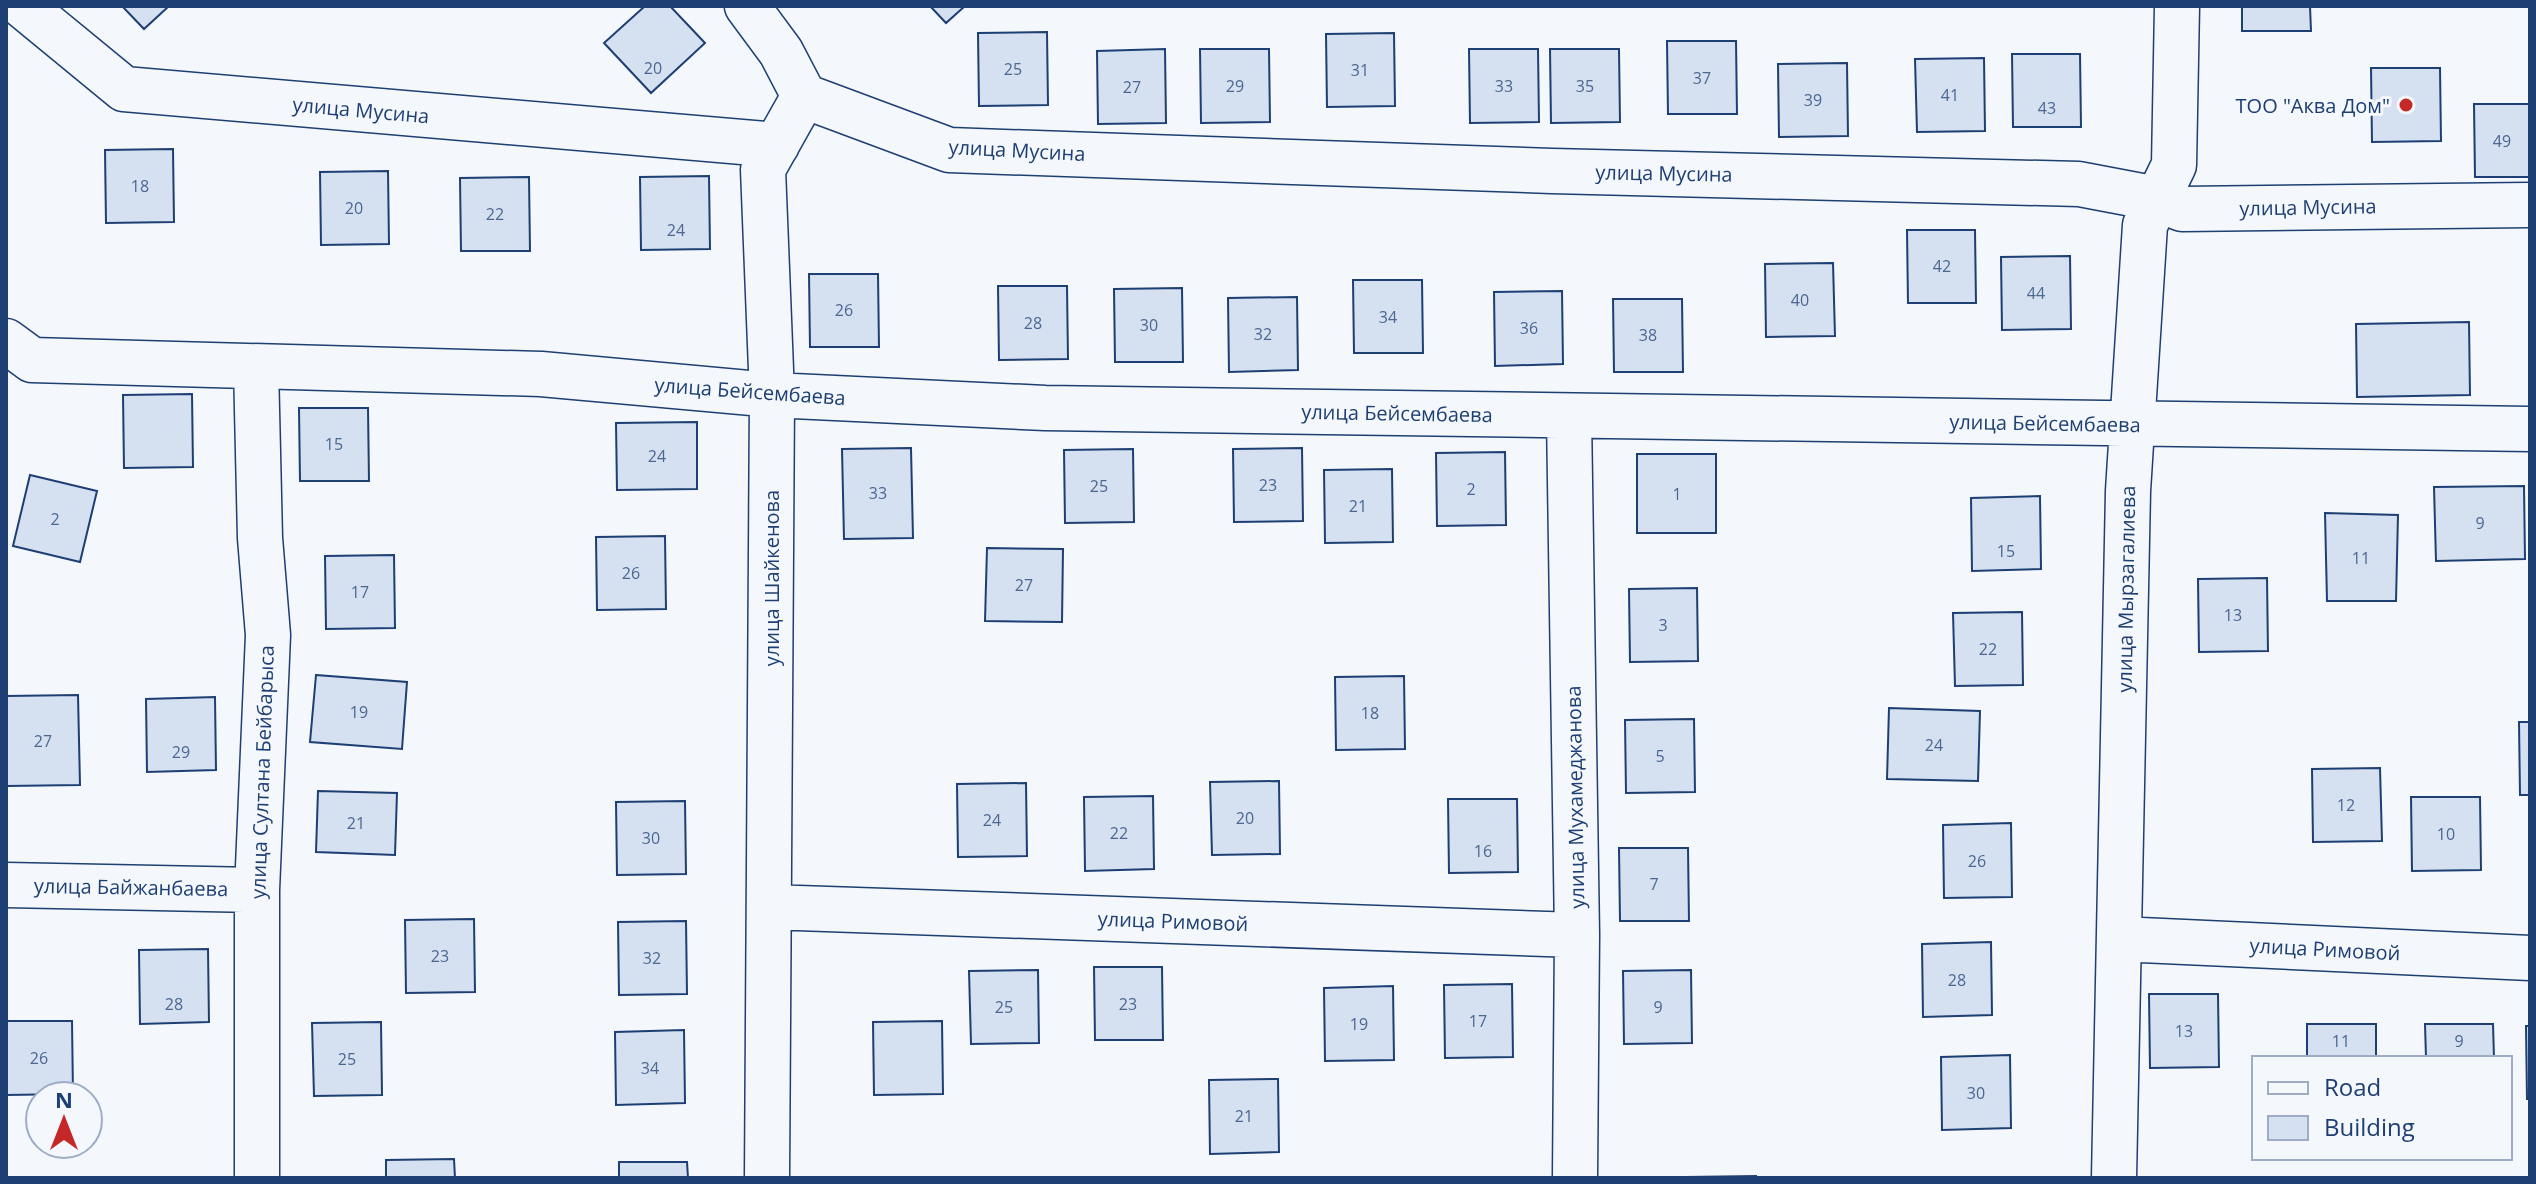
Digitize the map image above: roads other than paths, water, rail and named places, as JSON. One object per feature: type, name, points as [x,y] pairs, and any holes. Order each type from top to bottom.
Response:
[{"type":"street","name":"улица Мусина","points":[[23,6],[124,89],[777,145]]},
{"type":"street","points":[[747,6],[781,52],[804,96]]},
{"type":"street","name":"улица Мырзагалиева","points":[[2114,1178],[2128,491],[2145,225],[2174,165],[2177,6]]},
{"type":"street","name":"улица Мусина","points":[[804,96],[949,150],[2079,184],[2158,199],[2182,209],[2530,205]]},
{"type":"street","name":"улица Шайкенова","points":[[767,1178],[772,395],[763,169],[804,96]]},
{"type":"street","points":[[6,341],[32,360],[261,367]]},
{"type":"street","name":"улица Бейсембаева","points":[[261,367],[541,374],[772,395],[1045,408],[2530,429]]},
{"type":"street","name":"улица Султана Бейбарыса","points":[[257,1178],[257,890],[268,635],[260,538],[261,367]]},
{"type":"street","name":"улица Мухамеджанова","points":[[1569,416],[1577,935],[1575,1178]]},
{"type":"street","name":"улица Байжанбаева","points":[[6,885],[257,890]]},
{"type":"street","name":"улица Римовой","points":[[769,907],[1577,935]]},
{"type":"street","name":"улица Римовой","points":[[2119,939],[2530,958]]},
{"type":"place","name":"ТОО \"Аква Дом\"","points":[[2406,105]]}]
